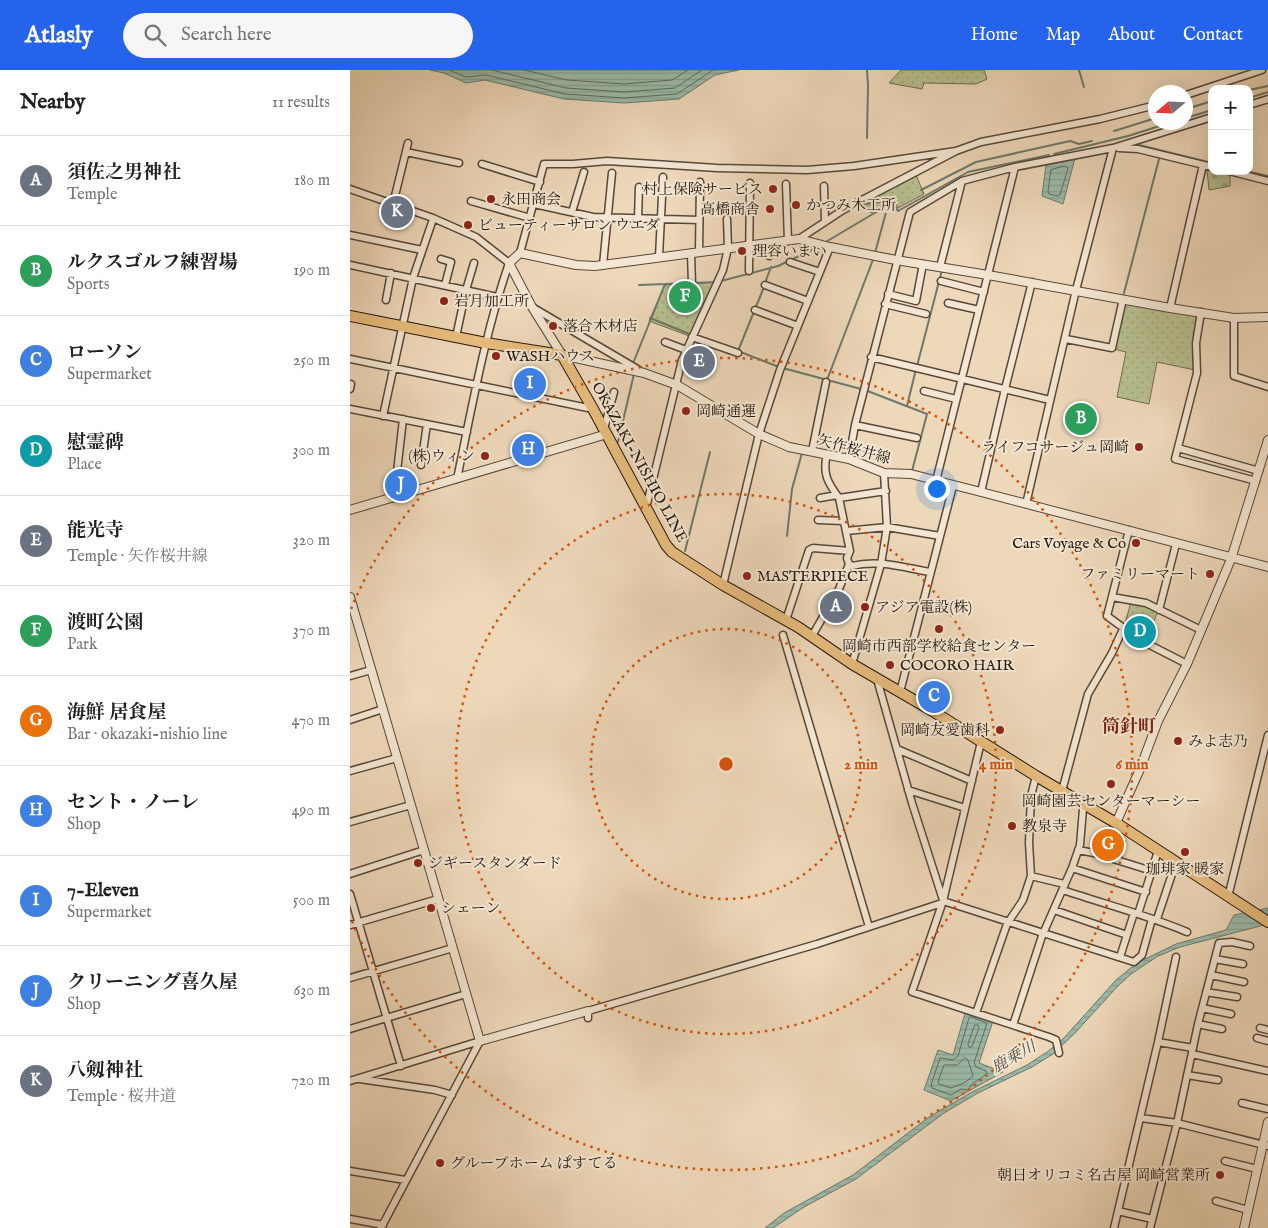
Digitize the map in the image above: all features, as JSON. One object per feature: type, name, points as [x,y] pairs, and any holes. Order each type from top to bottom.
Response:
[{"type":"main road","points":[[350,316],[486,343],[562,355]]},
{"type":"main road","name":"OKAZAKI-NISHIO LINE","points":[[562,355],[666,545],[672,552],[722,585],[786,620],[852,664],[1116,823],[1268,922]]},
{"type":"street","points":[[1193,93],[1262,70]]},
{"type":"street","points":[[1253,104],[1268,100]]},
{"type":"street","points":[[520,253],[576,265],[604,265],[799,239],[843,210],[956,151],[982,142],[1102,119],[1148,107]]},
{"type":"street","points":[[849,459],[854,425],[910,212],[962,181],[1113,148],[1208,118]]},
{"type":"street","points":[[393,204],[408,142]]},
{"type":"street","points":[[1113,148],[1138,149],[1208,166]]},
{"type":"street","points":[[1026,504],[1076,290],[1113,148]]},
{"type":"street","points":[[457,479],[497,297],[509,263],[520,253],[544,164],[607,161],[717,168],[807,170],[854,166],[956,151]]},
{"type":"street","points":[[406,152],[460,163]]},
{"type":"street","points":[[482,164],[540,182]]},
{"type":"street","points":[[1170,308],[1203,165]]},
{"type":"street","points":[[936,481],[1015,168]]},
{"type":"street","points":[[572,212],[584,172]]},
{"type":"street","points":[[604,265],[612,173]]},
{"type":"street","points":[[1246,175],[1268,180]]},
{"type":"street","points":[[659,257],[663,177]]},
{"type":"street","points":[[940,267],[962,181]]},
{"type":"street","points":[[692,284],[699,220],[700,182]]},
{"type":"street","points":[[749,271],[750,184]]},
{"type":"street","points":[[786,184],[788,241]]},
{"type":"street","points":[[824,186],[825,222]]},
{"type":"street","points":[[638,219],[639,187]]},
{"type":"street","points":[[350,189],[433,218],[476,237],[509,263],[532,307],[562,355]]},
{"type":"street","points":[[471,201],[530,218]]},
{"type":"street","points":[[534,204],[594,217],[699,220]]},
{"type":"street","points":[[646,509],[686,350],[723,270],[728,248],[727,219]]},
{"type":"street","points":[[383,416],[413,278],[432,222]]},
{"type":"street","points":[[350,235],[422,250]]},
{"type":"street","points":[[799,239],[896,260],[1032,282],[1170,308],[1234,318],[1268,317]]},
{"type":"street","points":[[765,244],[769,256]]},
{"type":"street","points":[[722,585],[759,434],[780,370],[830,247]]},
{"type":"street","points":[[441,259],[451,262],[445,285]]},
{"type":"street","points":[[790,262],[820,272]]},
{"type":"street","points":[[456,337],[474,263]]},
{"type":"street","points":[[888,294],[916,301],[923,264]]},
{"type":"street","points":[[350,265],[497,297]]},
{"type":"street","points":[[386,300],[391,273]]},
{"type":"street","points":[[941,281],[984,292]]},
{"type":"street","points":[[981,492],[1032,282]]},
{"type":"street","points":[[765,285],[808,301]]},
{"type":"street","points":[[1066,339],[1112,348],[1124,299]]},
{"type":"street","points":[[948,303],[979,310]]},
{"type":"street","points":[[885,304],[926,314]]},
{"type":"street","points":[[532,307],[644,374]]},
{"type":"street","points":[[755,310],[798,326]]},
{"type":"street","points":[[1201,312],[1196,343],[1197,373],[1175,459],[1256,481]]},
{"type":"street","points":[[1234,318],[1234,376],[1268,387]]},
{"type":"street","points":[[692,337],[738,353]]},
{"type":"street","points":[[665,342],[686,350]]},
{"type":"street","name":"矢作桜井線","points":[[562,355],[644,374],[677,386],[759,434],[789,447],[849,459],[884,473],[911,474],[1268,567]]},
{"type":"street","points":[[872,357],[1050,400]]},
{"type":"street","points":[[350,359],[593,409]]},
{"type":"street","points":[[812,451],[826,382]]},
{"type":"street","points":[[924,391],[956,400]]},
{"type":"street","points":[[350,510],[457,479],[605,432],[614,392]]},
{"type":"street","points":[[350,409],[467,432]]},
{"type":"street","points":[[394,498],[402,420]]},
{"type":"street","points":[[421,465],[427,424]]},
{"type":"street","points":[[854,425],[917,438]]},
{"type":"street","points":[[1116,823],[1140,769],[1158,721],[1187,664],[1231,558],[1259,471],[1266,456],[1268,440]]},
{"type":"street","points":[[1178,448],[1259,471]]},
{"type":"street","points":[[812,636],[839,589],[849,564],[847,558],[850,551],[838,496],[826,481],[826,454]]},
{"type":"street","points":[[852,664],[881,564],[887,527],[884,473]]},
{"type":"street","points":[[900,692],[952,486]]},
{"type":"street","points":[[820,498],[886,491]]},
{"type":"street","points":[[818,520],[844,521]]},
{"type":"street","points":[[846,531],[887,527],[940,536]]},
{"type":"street","points":[[1129,530],[1107,616],[1140,640],[1187,664]]},
{"type":"street","points":[[1159,610],[1176,544]]},
{"type":"street","points":[[786,620],[810,550],[813,548],[850,551]]},
{"type":"street","points":[[849,564],[852,566],[864,563],[881,564],[930,572]]},
{"type":"street","points":[[350,597],[353,619],[383,709],[480,1041],[382,1226],[350,1219]]},
{"type":"street","points":[[1112,597],[1146,603],[1202,630]]},
{"type":"street","points":[[1062,791],[1088,694],[1112,653],[1123,629]]},
{"type":"street","points":[[782,635],[869,927]]},
{"type":"street","points":[[350,676],[371,670]]},
{"type":"street","points":[[877,678],[908,790],[943,902]]},
{"type":"street","points":[[350,720],[383,709]]},
{"type":"street","points":[[1228,897],[1268,735]]},
{"type":"street","points":[[981,742],[943,902],[912,992],[1056,1040],[1059,1053]]},
{"type":"street","points":[[897,749],[972,781]]},
{"type":"street","points":[[350,771],[397,758]]},
{"type":"street","points":[[976,1013],[1007,924],[1023,900],[1031,876],[1029,843],[1032,796],[1036,776]]},
{"type":"street","points":[[908,790],[965,808]]},
{"type":"street","points":[[350,822],[411,804]]},
{"type":"street","points":[[1013,1025],[1044,933],[1078,850],[1083,809],[1086,805]]},
{"type":"street","points":[[350,874],[424,850]]},
{"type":"street","points":[[1078,850],[1152,871]]},
{"type":"street","points":[[1120,957],[1127,935],[1146,892],[1158,851]]},
{"type":"street","points":[[353,1080],[480,1041],[588,1015],[817,944],[943,902],[1134,962],[1141,956],[1176,862]]},
{"type":"street","points":[[1072,868],[1146,892]]},
{"type":"street","points":[[1031,876],[1188,932]]},
{"type":"street","points":[[350,894],[401,1066]]},
{"type":"street","points":[[350,925],[438,900]]},
{"type":"street","points":[[1054,910],[1127,935]]},
{"type":"street","points":[[1150,1228],[1177,1123],[1198,1024],[1219,943],[1232,942],[1250,946]]},
{"type":"street","points":[[350,978],[453,948]]},
{"type":"street","points":[[1114,1228],[1141,1118],[1176,957]]},
{"type":"street","points":[[1215,959],[1243,964]]},
{"type":"street","points":[[1211,975],[1244,982]]},
{"type":"street","points":[[1206,992],[1237,997]]},
{"type":"street","points":[[350,1029],[466,994]]},
{"type":"street","points":[[1202,1008],[1231,1014]]},
{"type":"street","points":[[1198,1024],[1222,1029]]},
{"type":"street","points":[[1260,1028],[1268,1030]]},
{"type":"street","points":[[1258,1038],[1268,1041]]},
{"type":"street","points":[[1158,1042],[1268,1071]]},
{"type":"street","points":[[1187,1075],[1218,1080]]},
{"type":"street","points":[[353,1080],[435,1090],[452,1095]]},
{"type":"street","points":[[1242,1103],[1268,1108]]},
{"type":"street","points":[[1141,1118],[1177,1123],[1265,1145]]},
{"type":"street","points":[[1244,1228],[1257,1169],[1265,1145],[1268,1122]]},
{"type":"street","points":[[1225,1161],[1257,1169]]},
{"type":"street","points":[[350,1171],[405,1180]]},
{"type":"street","points":[[1216,1201],[1248,1210]]},
{"type":"street","points":[[1118,1211],[1152,1219]]},
{"type":"green space","points":[[901,70],[984,70],[987,79],[976,84],[924,83],[922,89],[889,83]]},
{"type":"green space","points":[[1207,170],[1208,175],[1230,175],[1230,186],[1209,190]]},
{"type":"green space","points":[[916,175],[924,194],[898,208],[894,199],[871,213],[862,202]]},
{"type":"green space","points":[[718,282],[692,337],[649,321],[665,285]]},
{"type":"green space","points":[[1126,302],[1197,315],[1195,370],[1157,362],[1149,404],[1117,397],[1126,352],[1114,349]]},
{"type":"green space","points":[[1131,602],[1158,611],[1146,640],[1124,627]]},
{"type":"water","points":[[430,70],[739,70],[715,75],[679,99],[624,103],[564,99],[485,80],[466,83],[444,73]]},
{"type":"water","points":[[1075,158],[1063,204],[1042,196],[1046,165]]},
{"type":"water","points":[[1268,908],[1268,924],[1180,947],[1158,956],[1131,974],[1117,987],[1053,1054],[944,1113],[856,1179],[804,1207],[773,1228],[765,1228],[784,1213],[853,1175],[929,1117],[972,1092],[1027,1065],[1047,1052],[1063,1039],[1116,980],[1137,963],[1176,944],[1226,930],[1234,915]]},
{"type":"water","points":[[966,1010],[994,1018],[979,1063],[1003,1072],[951,1101],[924,1090],[938,1050],[953,1055]]},
{"type":"waterway","points":[[867,70],[867,138]]},
{"type":"waterway","points":[[1079,70],[1084,87]]},
{"type":"waterway","points":[[1253,89],[1268,86]]},
{"type":"waterway","points":[[1253,97],[1268,92]]},
{"type":"waterway","points":[[1193,107],[1208,102]]},
{"type":"waterway","points":[[1193,116],[1208,111]]},
{"type":"waterway","points":[[1114,131],[1148,120]]},
{"type":"waterway","points":[[1054,154],[1148,130]]},
{"type":"waterway","points":[[921,190],[976,162],[1070,141],[1079,144],[1092,141]]},
{"type":"waterway","points":[[1139,145],[1208,162]]},
{"type":"waterway","points":[[895,206],[898,211],[968,172],[1049,155]]},
{"type":"waterway","points":[[1124,293],[1159,159]]},
{"type":"waterway","points":[[1253,173],[1268,176]]},
{"type":"waterway","points":[[866,204],[892,200]]},
{"type":"waterway","points":[[824,243],[888,205]]},
{"type":"waterway","points":[[875,253],[888,205]]},
{"type":"waterway","points":[[721,281],[778,266],[818,247]]},
{"type":"waterway","points":[[827,380],[874,257]]},
{"type":"waterway","points":[[765,283],[771,267]]},
{"type":"waterway","points":[[917,366],[942,270]]},
{"type":"waterway","points":[[694,283],[717,282]]},
{"type":"waterway","points":[[639,285],[691,283]]},
{"type":"waterway","points":[[634,361],[665,284]]},
{"type":"waterway","points":[[764,287],[738,351],[779,367],[861,389]]},
{"type":"waterway","points":[[650,318],[692,335]]},
{"type":"waterway","points":[[907,406],[916,369]]},
{"type":"waterway","points":[[618,442],[634,374]]},
{"type":"waterway","points":[[865,390],[927,414],[912,471]]},
{"type":"waterway","points":[[685,551],[710,452]]},
{"type":"waterway","points":[[787,536],[792,489],[802,453]]},
{"type":"place","name":"村上保険サービス","points":[[773,189]]},
{"type":"place","name":"永田商会","points":[[491,199]]},
{"type":"place","name":"かつみ木工所","points":[[796,205]]},
{"type":"place","name":"高橋商舎","points":[[770,209]]},
{"type":"place","name":"八剱神社","points":[[397,212]]},
{"type":"place","name":"ビューティーサロン ウエダ","points":[[468,225]]},
{"type":"place","name":"理容いまい","points":[[742,251]]},
{"type":"place","name":"渡町公園","points":[[685,297]]},
{"type":"place","name":"岩月加工所","points":[[444,301]]},
{"type":"place","name":"落合木材店","points":[[553,326]]},
{"type":"place","name":"WASHハウス","points":[[496,356]]},
{"type":"place","name":"能光寺","points":[[699,362]]},
{"type":"place","name":"7-Eleven","points":[[530,384]]},
{"type":"place","name":"岡崎通運","points":[[686,411]]},
{"type":"place","name":"ルクスゴルフ練習場","points":[[1081,419]]},
{"type":"place","name":"ライフコサージュ岡崎","points":[[1139,447]]},
{"type":"place","name":"セント・ノーレ","points":[[528,450]]},
{"type":"place","name":"(株)ウィン","points":[[485,456]]},
{"type":"place","name":"クリーニング喜久屋","points":[[401,485]]},
{"type":"place","name":"Cars Voyage & Co","points":[[1136,543]]},
{"type":"place","name":"ファミリーマート","points":[[1210,574]]},
{"type":"place","name":"MASTERPIECE","points":[[747,576]]},
{"type":"place","name":"須佐之男神社","points":[[836,607]]},
{"type":"place","name":"アジア電設(株)","points":[[865,607]]},
{"type":"place","name":"岡崎市西部学校給食センター","points":[[939,629]]},
{"type":"place","name":"慰霊碑","points":[[1140,632]]},
{"type":"place","name":"COCORO HAIR","points":[[890,665]]},
{"type":"place","name":"ローソン","points":[[934,697]]},
{"type":"place","name":"岡崎友愛歯科","points":[[1000,730]]},
{"type":"place","name":"みよ志乃","points":[[1178,741]]},
{"type":"place","name":"岡崎園芸センターマーシー","points":[[1111,784]]},
{"type":"place","name":"教泉寺","points":[[1012,826]]},
{"type":"place","name":"海鮮 居食屋","points":[[1108,845]]},
{"type":"place","name":"珈琲家 暖家","points":[[1185,852]]},
{"type":"place","name":"ジギースタンダード","points":[[418,863]]},
{"type":"place","name":"シェーン","points":[[431,908]]},
{"type":"place","name":"グループホーム ぱすてる","points":[[440,1163]]},
{"type":"place","name":"朝日オリコミ名古屋 岡崎営業所","points":[[1220,1175]]},
{"type":"district","name":"筒針町","points":[[1129,726]]},
{"type":"water label","name":"鹿乗川","points":[[1013,1056]]}]
